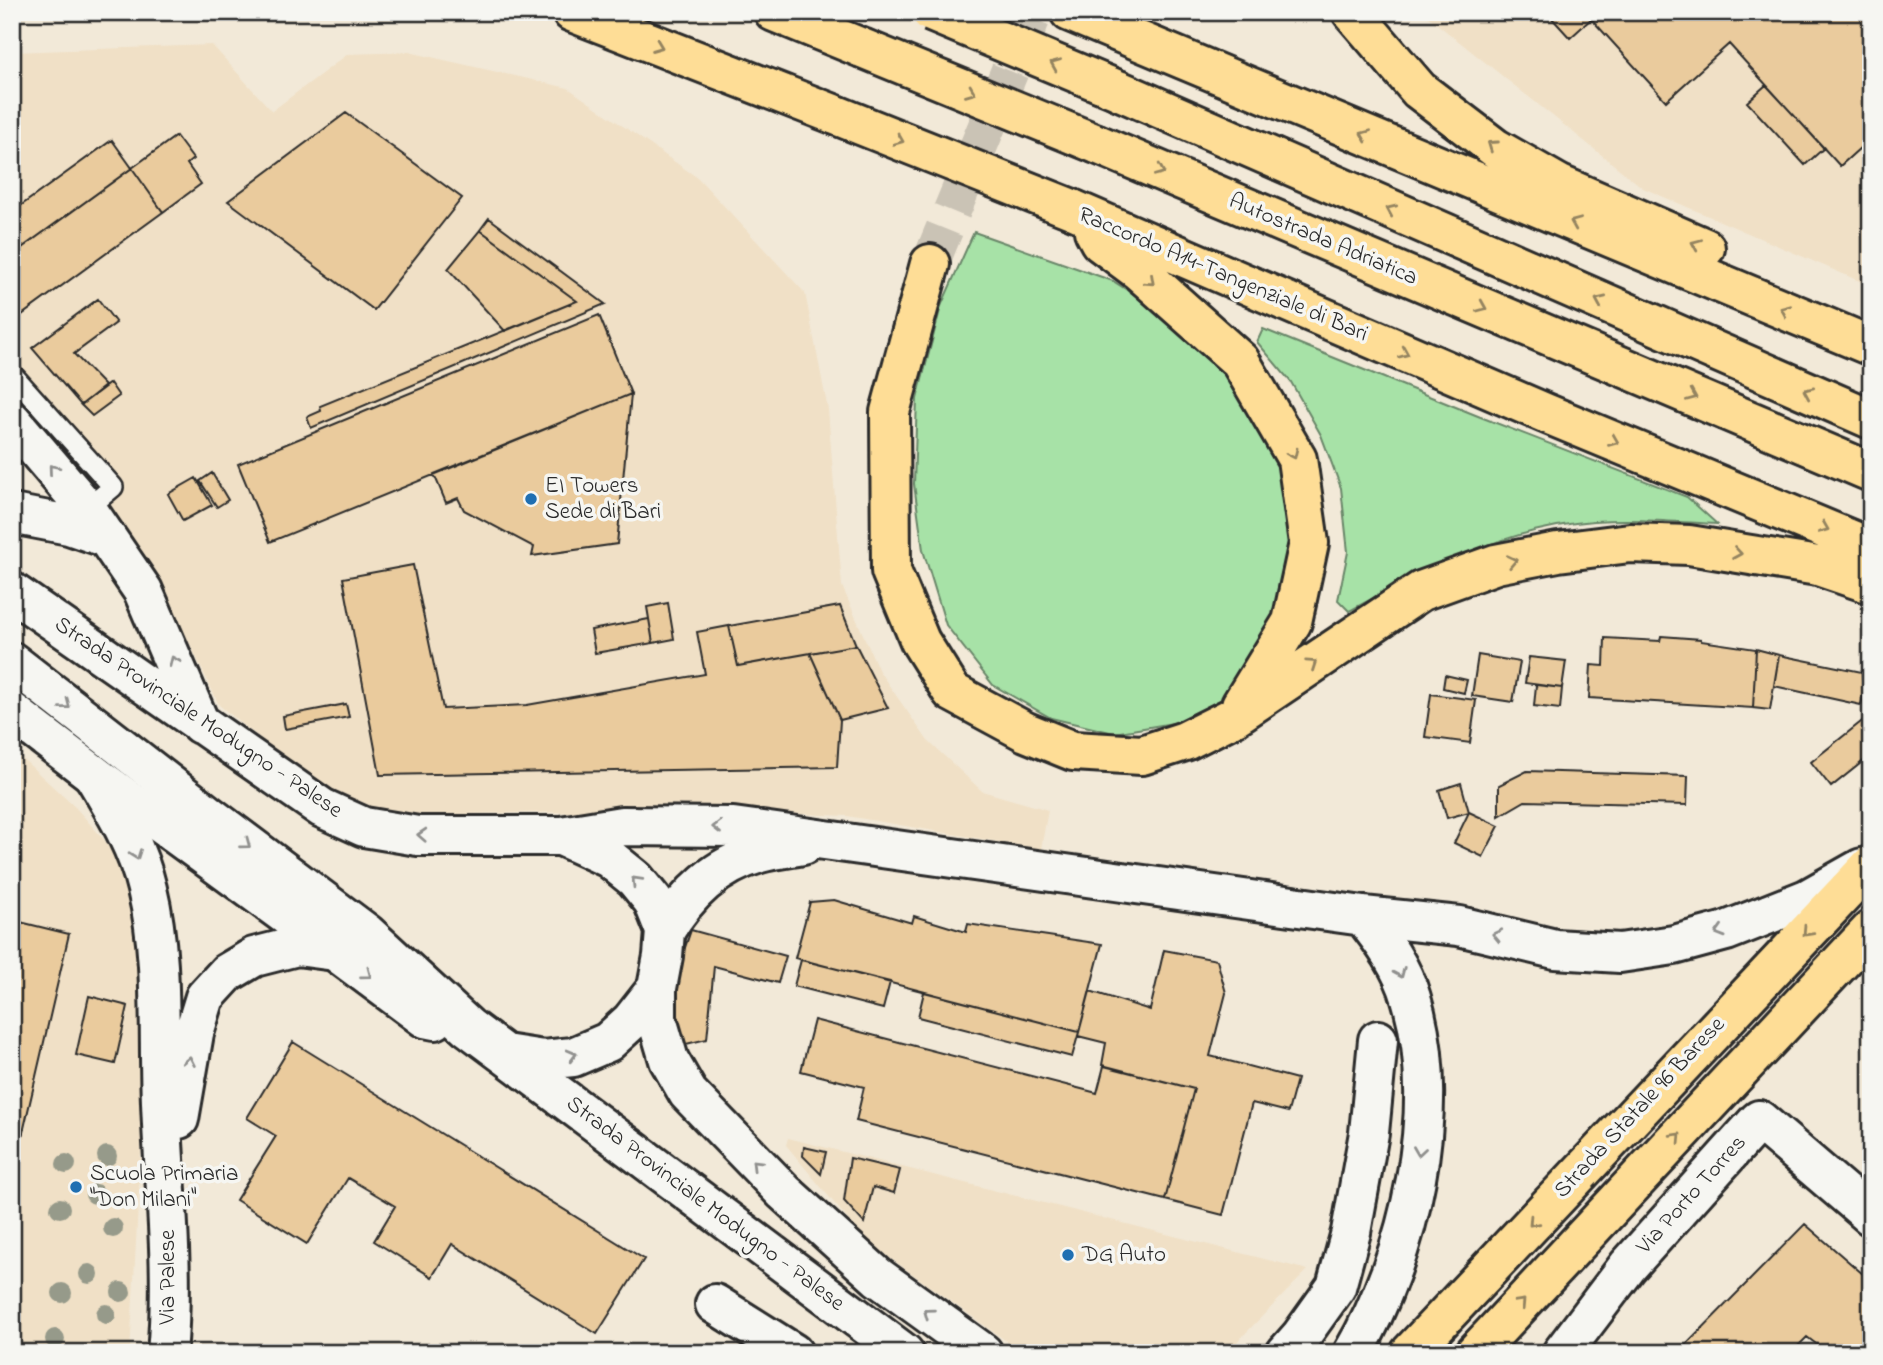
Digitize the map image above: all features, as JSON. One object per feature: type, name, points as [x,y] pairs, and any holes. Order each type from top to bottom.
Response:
[{"type":"main road","name":"Raccordo A14-Tangenziale di Bari","points":[[572,12],[1079,213],[1558,418],[1871,548]]},
{"type":"main road","name":"Autostrada Adriatica","points":[[774,12],[1097,144],[1871,472]]},
{"type":"main road","points":[[931,12],[1118,90],[1871,419]]},
{"type":"main road","points":[[1070,12],[1871,346]]},
{"type":"main road","points":[[1352,12],[1419,90],[1495,148],[1560,186],[1871,320]]},
{"type":"main road","points":[[1079,213],[1100,242],[1139,271],[1240,361],[1297,459],[1309,543],[1292,622],[1234,716]]},
{"type":"main road","points":[[930,264],[890,412],[891,571],[920,641],[952,692],[1026,732],[1073,751],[1142,755],[1185,741],[1234,716],[1421,591],[1496,564],[1558,552],[1630,543],[1689,545],[1818,566],[1871,584]]},
{"type":"main road","points":[[12,421],[97,523],[143,591],[200,724]]},
{"type":"main road","points":[[12,514],[69,525],[97,523]]},
{"type":"main road","name":"Strada Provinciale Modugno - Palese","points":[[12,592],[322,808],[364,827],[418,836],[561,836],[610,858],[635,879],[653,901],[665,931],[657,989],[657,1019],[668,1060],[688,1093],[784,1192],[878,1277],[983,1353]]},
{"type":"main road","name":"Strada Provinciale Modugno - Palese","points":[[12,662],[366,933],[468,1027],[904,1353]]},
{"type":"main road","points":[[12,712],[425,1018],[468,1027]]},
{"type":"main road","points":[[93,774],[128,834],[147,890],[153,921],[168,1201]]},
{"type":"main road","points":[[561,836],[622,826],[733,827],[1363,916],[1459,926],[1555,949],[1619,953],[1674,944],[1726,930],[1807,899],[1871,864]]},
{"type":"main road","points":[[665,931],[679,909],[708,877],[760,853],[833,840]]},
{"type":"main road","name":"Strada Statale 96 Barese","points":[[1410,1353],[1871,864]]},
{"type":"main road","points":[[1353,1353],[1374,1314],[1392,1270],[1406,1224],[1421,1139],[1423,1083],[1420,1034],[1410,996],[1395,960],[1363,916]]},
{"type":"main road","name":"Strada Statale 96 Barese","points":[[1475,1353],[1871,930]]},
{"type":"main road","points":[[168,1201],[185,1078],[205,997],[227,973],[254,957],[297,946],[335,951]]},
{"type":"main road","name":"Strada Provinciale Modugno - Palese","points":[[505,1054],[543,1060],[573,1057],[608,1042],[631,1021],[657,989]]},
{"type":"main road","points":[[1286,1353],[1336,1287],[1351,1232],[1369,1133],[1378,1040]]},
{"type":"main road","points":[[1373,1086],[1423,1083]]},
{"type":"main road","name":"Via Porto Torres","points":[[1562,1353],[1628,1266],[1759,1120],[1871,1216]]},
{"type":"main road","name":"Via Palese","points":[[167,1353],[170,1326],[168,1201]]},
{"type":"main road","points":[[715,1304],[793,1353]]},
{"type":"lane","points":[[12,374],[113,487],[97,523]]},
{"type":"shaded area","points":[[1422,12],[1871,12],[1871,286],[1643,188]]},
{"type":"shaded area","points":[[212,45],[272,111],[348,54],[409,52],[568,88],[698,178],[805,293],[828,410],[842,586],[879,671],[928,741],[982,791],[1048,810],[1041,849],[847,816],[712,810],[393,815],[353,805],[282,756],[219,705],[191,646],[138,549],[84,474],[12,394],[12,52]]},
{"type":"shaded area","name":"Scuola Primaria \"Don Milani\"","points":[[12,749],[75,807],[116,853],[136,928],[148,1021],[130,1353],[12,1353]]},
{"type":"shaded area","name":"DG Auto","points":[[788,1138],[1308,1270],[1226,1353],[1023,1353],[865,1240],[786,1145]]},
{"type":"green space","points":[[974,232],[1113,281],[1177,322],[1241,383],[1277,447],[1290,504],[1289,574],[1270,641],[1231,695],[1185,721],[1114,733],[1051,718],[993,685],[946,625],[923,550],[914,484],[917,399],[941,306]]},
{"type":"green space","points":[[1263,329],[1687,497],[1717,524],[1609,520],[1561,525],[1529,532],[1437,566],[1349,611],[1338,600],[1348,552],[1341,488],[1321,435],[1291,382],[1257,342]]},
{"type":"building","points":[[1554,12],[1585,12],[1591,19],[1570,38],[1550,16]]},
{"type":"building","points":[[1585,12],[1871,12],[1871,138],[1840,166],[1729,44],[1666,101]]},
{"type":"building","points":[[1766,85],[1824,148],[1805,165],[1747,102]]},
{"type":"building","points":[[346,113],[462,198],[374,310],[228,201]]},
{"type":"building","points":[[176,136],[193,159],[187,164],[201,184],[163,212],[132,168]]},
{"type":"building","points":[[112,140],[132,168],[12,255],[12,212]]},
{"type":"building","points":[[132,168],[163,212],[19,317],[12,308],[12,255]]},
{"type":"building","points":[[489,218],[605,304],[311,428],[307,417],[321,411],[320,406],[577,301],[480,230]]},
{"type":"building","points":[[480,230],[577,301],[505,331],[448,269]]},
{"type":"building","points":[[98,299],[116,323],[74,354],[105,386],[81,405],[32,348]]},
{"type":"building","points":[[599,315],[631,394],[270,542],[238,464]]},
{"type":"building","points":[[110,383],[119,396],[92,416],[81,405]]},
{"type":"building","points":[[631,394],[617,544],[532,556],[534,547],[464,510],[458,498],[446,503],[434,474]]},
{"type":"building","points":[[212,473],[228,500],[217,507],[200,481]]},
{"type":"building","points":[[196,478],[212,505],[183,521],[168,494]]},
{"type":"building","points":[[413,565],[443,709],[527,705],[705,674],[697,632],[729,626],[738,666],[810,653],[840,720],[837,767],[380,775],[343,578]]},
{"type":"building","points":[[668,603],[674,639],[653,643],[647,607]]},
{"type":"building","points":[[840,606],[856,645],[738,666],[729,626]]},
{"type":"building","points":[[649,619],[653,643],[595,653],[591,630]]},
{"type":"building","points":[[1661,636],[1701,639],[1756,649],[1753,708],[1589,698],[1591,665],[1604,666],[1605,638],[1660,641]]},
{"type":"building","points":[[856,645],[888,708],[840,720],[810,653]]},
{"type":"building","points":[[1756,649],[1779,655],[1770,710],[1753,708]]},
{"type":"building","points":[[1478,655],[1520,662],[1513,702],[1472,696]]},
{"type":"building","points":[[1779,655],[1862,672],[1864,692],[1861,705],[1774,686]]},
{"type":"building","points":[[1529,657],[1566,661],[1562,688],[1525,683]]},
{"type":"building","points":[[1871,666],[1871,696],[1865,668]]},
{"type":"building","points":[[1445,675],[1467,680],[1464,693],[1443,688]]},
{"type":"building","points":[[1536,685],[1562,688],[1560,709],[1534,706]]},
{"type":"building","points":[[1431,694],[1476,700],[1470,743],[1425,737]]},
{"type":"building","points":[[346,704],[349,717],[285,729],[283,716]]},
{"type":"building","points":[[1871,714],[1871,755],[1831,787],[1811,762]]},
{"type":"building","points":[[1527,771],[1688,776],[1687,805],[1525,801],[1499,816],[1499,785]]},
{"type":"building","points":[[1461,783],[1469,812],[1447,818],[1439,790]]},
{"type":"building","points":[[1469,812],[1499,826],[1483,857],[1454,843]]},
{"type":"building","points":[[834,900],[912,923],[914,916],[966,932],[968,924],[1102,944],[1079,1032],[795,958],[810,902]]},
{"type":"building","points":[[12,920],[69,934],[12,1180]]},
{"type":"building","points":[[691,930],[786,956],[778,983],[714,966],[707,1039],[678,1046],[674,1003],[679,965]]},
{"type":"building","points":[[1164,950],[1217,960],[1226,993],[1210,1056],[1297,1079],[1288,1112],[1252,1103],[1223,1215],[1165,1200],[1194,1089],[1102,1065],[1106,1043],[1078,1036],[1090,991],[1150,1010]]},
{"type":"building","points":[[801,960],[890,982],[883,1009],[794,986]]},
{"type":"building","points":[[924,992],[1079,1032],[1072,1057],[918,1017]]},
{"type":"building","points":[[89,996],[128,1006],[115,1064],[76,1055]]},
{"type":"building","points":[[814,1020],[1097,1093],[1104,1066],[1194,1089],[1165,1200],[856,1121],[864,1087],[801,1071]]},
{"type":"building","points":[[293,1042],[644,1259],[597,1334],[452,1244],[432,1277],[374,1241],[395,1206],[348,1178],[307,1244],[236,1200],[276,1136],[247,1118]]},
{"type":"building","points":[[804,1147],[826,1152],[821,1174],[803,1156]]},
{"type":"building","points":[[850,1158],[900,1170],[894,1193],[873,1187],[864,1223],[844,1201]]},
{"type":"building","points":[[1805,1224],[1871,1281],[1871,1353],[1828,1353],[1807,1337],[1791,1353],[1678,1353]]},
{"type":"tunnel","points":[[930,264],[1034,12]]},
{"type":"place","name":"EI Towers Sede di Bari","points":[[531,499]]},
{"type":"place","name":"Scuola Primaria \"Don Milani\"","points":[[76,1187]]},
{"type":"place","name":"DG Auto","points":[[1068,1255]]}]
